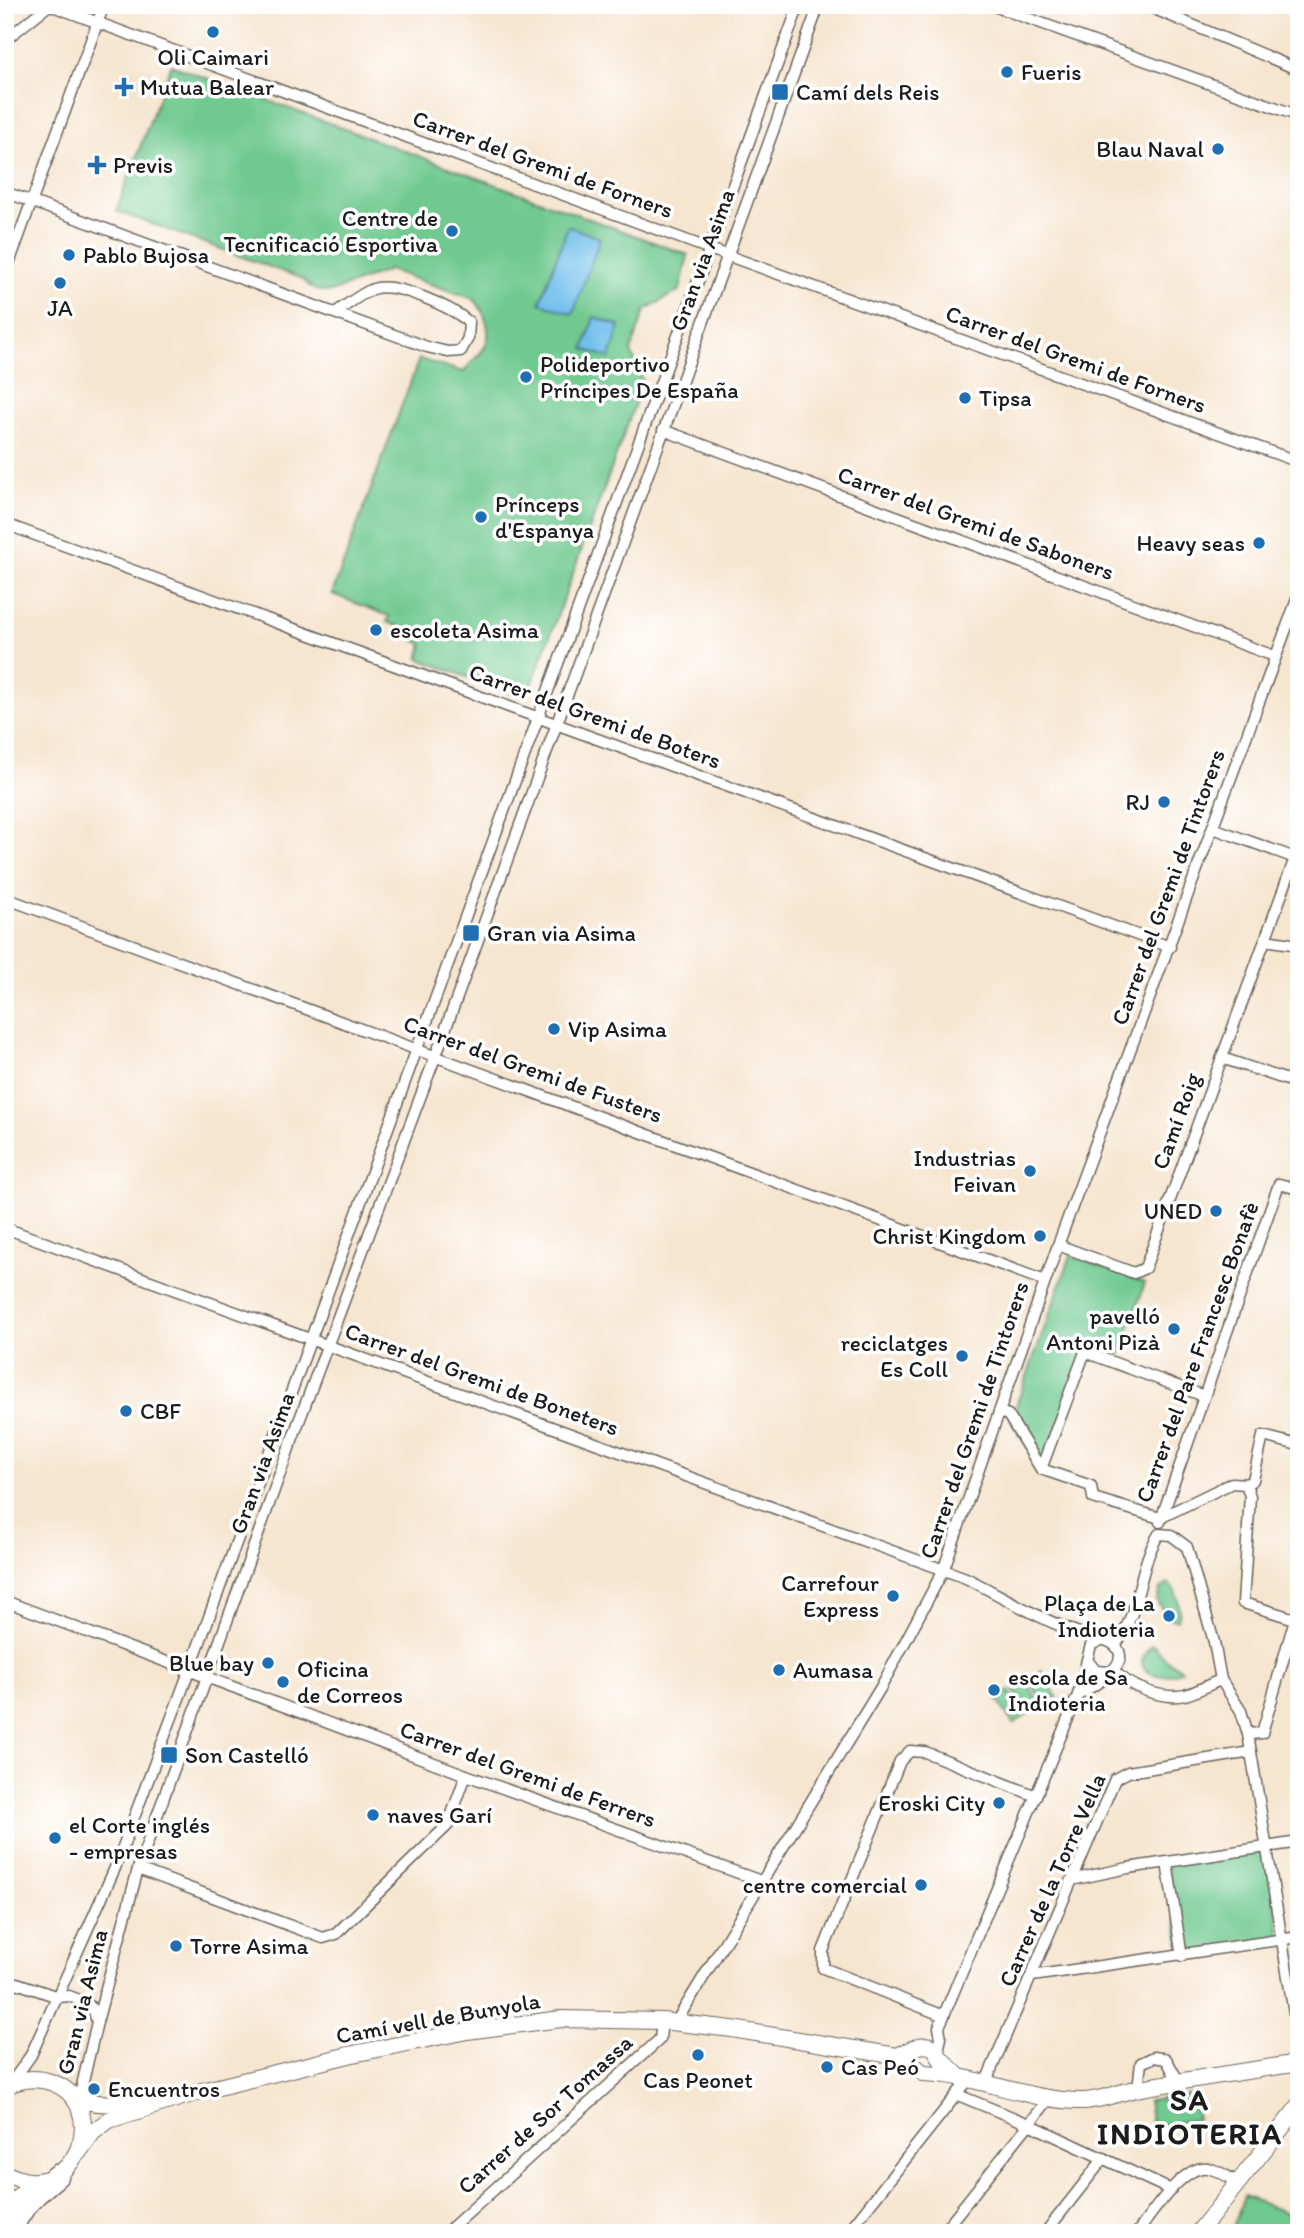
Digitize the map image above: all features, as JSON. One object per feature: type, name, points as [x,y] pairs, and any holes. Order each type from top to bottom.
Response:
[{"type":"highway","points":[[10,2233],[24,2204],[51,2177]]},
{"type":"main road","name":"Camí vell de Bunyola","points":[[198,2092],[353,2054],[467,2031],[561,2019],[669,2022],[897,2056],[915,2052]]},
{"type":"main road","points":[[937,2060],[918,2071],[915,2052],[928,2044],[937,2060],[963,2077],[985,2084],[1049,2099],[1086,2101],[1138,2088],[1299,2063]]},
{"type":"main road","points":[[7,2086],[26,2079],[51,2082],[76,2102],[84,2131],[78,2152]]},
{"type":"main road","points":[[76,2102],[113,2103],[166,2094],[198,2092]]},
{"type":"main road","points":[[5,2220],[19,2196],[69,2165],[93,2132],[109,2120],[198,2092]]},
{"type":"main road","points":[[1198,2233],[1299,2106]]},
{"type":"main road","points":[[5,2173],[23,2180],[51,2177]]},
{"type":"street","name":"Carrer del Gremi de Forners","points":[[49,5],[726,255],[1299,462]]},
{"type":"street","points":[[5,40],[49,5]]},
{"type":"street","points":[[5,274],[104,5]]},
{"type":"street","name":"Gran via Asima","points":[[7,2086],[29,2060],[115,1868],[799,5]]},
{"type":"street","name":"Gran via Asima","points":[[76,2102],[138,1869],[206,1675],[436,1055],[819,5]]},
{"type":"street","points":[[991,5],[1299,117]]},
{"type":"street","points":[[1145,5],[1299,70]]},
{"type":"street","points":[[5,192],[32,201],[335,313],[428,347],[448,352],[461,351],[468,338],[469,321],[454,310],[393,287],[373,289],[335,313]]},
{"type":"street","name":"Carrer del Gremi de Saboners","points":[[663,430],[1274,656]]},
{"type":"street","name":"Carrer del Gremi de Boters","points":[[5,524],[1170,947]]},
{"type":"street","name":"Carrer del Gremi de Tintorers","points":[[669,2022],[761,1881],[881,1687],[943,1571],[1045,1280],[1299,594]]},
{"type":"street","name":"Camí Roig","points":[[1058,1245],[1133,1273],[1145,1268],[1295,858],[1213,828]]},
{"type":"street","name":"Carrer del Gremi de Fusters","points":[[5,898],[1045,1280]]},
{"type":"street","points":[[1265,940],[1299,945]]},
{"type":"street","name":"Camí Roig","points":[[1222,1058],[1299,1084]]},
{"type":"street","name":"Carrer del Pare Francesc Bonafè","points":[[1159,1534],[1160,1518],[1279,1184],[1299,1189]]},
{"type":"street","name":"Carrer del Gremi de Boneters","points":[[5,1228],[966,1578],[1077,1632]]},
{"type":"street","points":[[1041,1469],[1085,1352],[1204,1396]]},
{"type":"street","points":[[999,1412],[1008,1415],[1041,1469],[1091,1486],[1093,1498],[1160,1518],[1232,1483],[1246,1484],[1253,1480],[1263,1436],[1298,1445]]},
{"type":"street","points":[[1246,1484],[1250,1496],[1243,1603],[1295,1619],[1262,1733],[1248,1734]]},
{"type":"street","points":[[1115,1645],[1130,1618],[1148,1550],[1159,1534],[1171,1535],[1187,1547],[1214,1642],[1221,1679],[1241,1711],[1248,1734],[1299,2044]]},
{"type":"street","name":"Carrer del Gremi de Ferrers","points":[[5,1601],[466,1775],[761,1881]]},
{"type":"street","points":[[1077,1632],[1087,1658],[1096,1671],[1112,1671],[1129,1683],[1157,1694],[1184,1695],[1221,1679]]},
{"type":"street","points":[[1077,1632],[1115,1645],[1120,1655],[1112,1671],[1078,1695]]},
{"type":"street","points":[[915,2052],[941,2022],[1078,1695],[1091,1645],[1101,1640]]},
{"type":"street","points":[[941,2022],[823,1968],[823,1951],[900,1761],[910,1751],[925,1752],[1036,1796]]},
{"type":"street","name":"Carrer de la Torre Vella","points":[[985,2084],[1115,1779],[1128,1772],[1251,1752]]},
{"type":"street","points":[[138,1869],[323,1938],[336,1934],[448,1825],[466,1775]]},
{"type":"street","points":[[1071,1880],[1299,1842]]},
{"type":"street","points":[[1167,1863],[1182,1955]]},
{"type":"street","points":[[1032,1976],[1299,1937]]},
{"type":"street","points":[[5,1979],[58,1997],[69,1996],[87,2003],[97,2022]]},
{"type":"street","name":"Carrer de Sor Tomassa","points":[[446,2233],[660,2039],[669,2022]]},
{"type":"street","points":[[937,2060],[941,2022]]},
{"type":"street","points":[[1138,2088],[1141,2063],[1154,2057],[1166,2059],[1180,2082]]},
{"type":"street","points":[[847,2233],[958,2095],[963,2077]]},
{"type":"street","points":[[958,2095],[1029,2124],[1171,2190]]},
{"type":"street","points":[[942,2233],[1049,2099]]},
{"type":"street","points":[[1045,2233],[1104,2158]]},
{"type":"street","points":[[1137,2233],[1171,2190],[1194,2169],[1208,2168],[1238,2182]]},
{"type":"green space","name":"Polideportivo Príncipes De España","points":[[171,65],[688,255],[680,290],[645,310],[631,351],[643,382],[532,685],[515,695],[419,659],[423,644],[411,639],[412,635],[404,632],[405,629],[387,622],[389,616],[332,594],[419,359],[464,372],[486,345],[488,331],[482,310],[474,299],[389,270],[331,292],[319,291],[303,279],[116,211]]},
{"type":"green space","points":[[1071,1255],[1145,1283],[1117,1364],[1086,1352],[1041,1469],[1011,1420]]},
{"type":"green space","points":[[1169,1584],[1178,1600],[1178,1619],[1168,1616],[1157,1600],[1160,1589]]},
{"type":"green space","points":[[1152,1645],[1182,1670],[1164,1675],[1148,1672],[1142,1662]]},
{"type":"green space","points":[[1042,1671],[1057,1697],[1044,1704],[1029,1679]]},
{"type":"green space","points":[[1026,1681],[1041,1706],[1028,1714],[1013,1689]]},
{"type":"green space","points":[[1009,1691],[1025,1716],[1013,1724],[997,1699]]},
{"type":"green space","points":[[1266,1847],[1281,1939],[1182,1956],[1167,1863]]},
{"type":"green space","points":[[1193,2094],[1197,2119],[1152,2127],[1148,2101]]},
{"type":"green space","points":[[1244,2196],[1299,2218],[1299,2233],[1231,2233]]},
{"type":"water","points":[[568,226],[600,238],[573,314],[540,303]]},
{"type":"water","points":[[594,317],[620,326],[610,358],[584,349]]},
{"type":"place","name":"Oli Caimari","points":[[213,32]]},
{"type":"place","name":"Fueris","points":[[1007,72]]},
{"type":"place","name":"Mutua Balear","points":[[124,87]]},
{"type":"place","name":"Camí dels Reis","points":[[780,92]]},
{"type":"place","name":"Blau Naval","points":[[1218,149]]},
{"type":"place","name":"Previs","points":[[97,165]]},
{"type":"place","name":"Centre de Tecnificació Esportiva","points":[[452,231]]},
{"type":"place","name":"Pablo Bujosa","points":[[69,255]]},
{"type":"place","name":"JA","points":[[60,283]]},
{"type":"place","name":"Polideportivo Príncipes De España","points":[[526,377]]},
{"type":"place","name":"Tipsa","points":[[965,398]]},
{"type":"place","name":"Prínceps d'Espanya","points":[[481,517]]},
{"type":"place","name":"Heavy seas","points":[[1259,543]]},
{"type":"place","name":"escoleta Asima","points":[[376,630]]},
{"type":"place","name":"RJ","points":[[1164,802]]},
{"type":"place","name":"Gran via Asima","points":[[471,933]]},
{"type":"place","name":"Vip Asima","points":[[554,1029]]},
{"type":"place","name":"Industrias Feivan","points":[[1030,1171]]},
{"type":"place","name":"UNED","points":[[1216,1211]]},
{"type":"place","name":"Christ Kingdom","points":[[1040,1236]]},
{"type":"place","name":"pavelló Antoni Pizà","points":[[1174,1329]]},
{"type":"place","name":"reciclatges Es Coll","points":[[962,1356]]},
{"type":"place","name":"CBF","points":[[126,1411]]},
{"type":"place","name":"Carrefour Express","points":[[893,1596]]},
{"type":"place","name":"Plaça de La Indioteria","points":[[1169,1616]]},
{"type":"place","name":"Blue bay","points":[[268,1663]]},
{"type":"place","name":"Aumasa","points":[[779,1670]]},
{"type":"place","name":"Oficina de Correos","points":[[283,1682]]},
{"type":"place","name":"escola de Sa Indioteria","points":[[994,1690]]},
{"type":"place","name":"Son Castelló","points":[[169,1755]]},
{"type":"place","name":"Eroski City","points":[[999,1803]]},
{"type":"place","name":"naves Garí","points":[[373,1815]]},
{"type":"place","name":"el Corte inglés - empresas","points":[[55,1838]]},
{"type":"place","name":"centre comercial","points":[[921,1885]]},
{"type":"place","name":"Torre Asima","points":[[176,1946]]},
{"type":"place","name":"Cas Peonet","points":[[698,2055]]},
{"type":"place","name":"Cas Peó","points":[[827,2067]]},
{"type":"place","name":"Encuentros","points":[[94,2089]]},
{"type":"district","name":"SA INDIOTERIA","points":[[1190,2117]]}]
